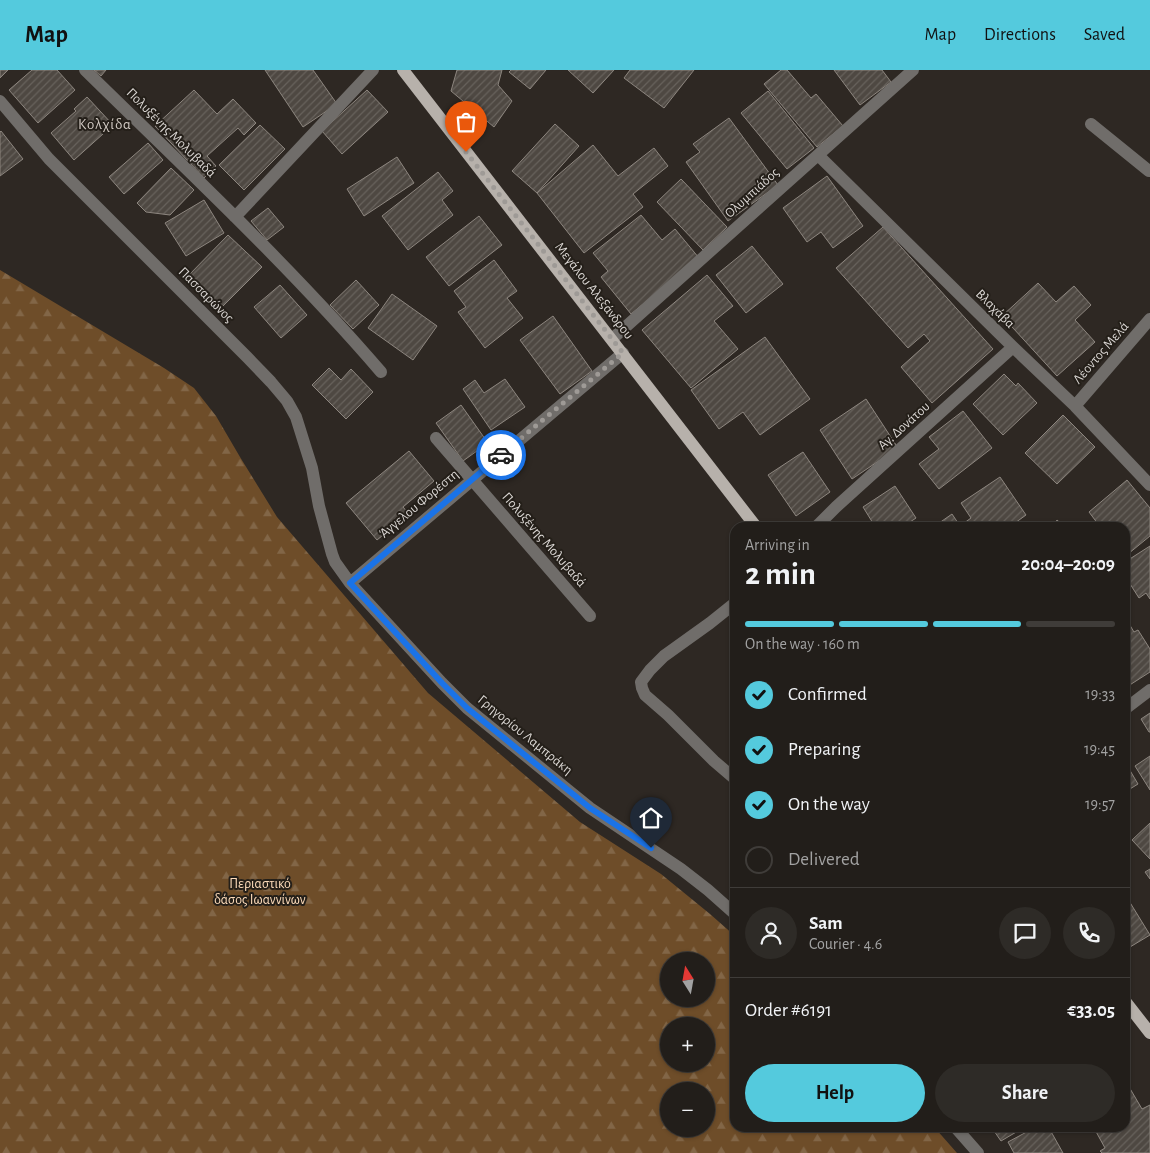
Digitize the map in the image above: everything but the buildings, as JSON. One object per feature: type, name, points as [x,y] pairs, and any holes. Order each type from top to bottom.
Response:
[{"type":"main road","name":"Μεγάλου Αλεξάνδρου","points":[[405,71],[753,522]]},
{"type":"main road","points":[[1130,1008],[1150,1033]]},
{"type":"street","name":"Πολυξένης Μολυβαδά","points":[[85,70],[345,330],[381,372]]},
{"type":"street","points":[[235,218],[373,70]]},
{"type":"street","name":"Ολυμπιάδος","points":[[612,339],[913,70]]},
{"type":"street","name":"Πασσαρώνος","points":[[0,101],[49,159],[247,357],[287,401],[296,417],[312,468],[319,506],[330,546]]},
{"type":"street","points":[[1092,124],[1150,170]]},
{"type":"street","name":"Βλαχάβα","points":[[818,155],[1075,406],[1150,485]]},
{"type":"street","name":"Λέοντος Μελά","points":[[1075,406],[1150,319]]},
{"type":"street","name":"Αγ. Δονάτου","points":[[821,522],[1013,347]]},
{"type":"street","name":"Άγγελου Φορέστη","points":[[350,583],[623,353]]},
{"type":"street","name":"Πολυξένης Μολυβαδά","points":[[436,438],[590,616]]},
{"type":"street","name":"Γρηγορίου Λαμπράκη","points":[[330,546],[335,562],[350,583],[442,683],[472,712],[590,808],[681,869],[730,910]]},
{"type":"street","points":[[730,607],[664,656],[650,670],[642,682],[645,694],[730,775]]},
{"type":"street","points":[[1130,705],[1150,690]]},
{"type":"street","points":[[960,1132],[978,1153]]},
{"type":"green space","name":"Περιαστικό δάσος Ιωαννίνων","points":[[0,270],[194,388],[216,416],[277,517],[428,693],[580,822],[661,874],[730,932],[730,1132],[939,1132],[957,1153],[0,1153]]},
{"type":"way so far","points":[[466,152],[623,353],[501,455]]},
{"type":"district","name":"Κολχίδα","points":[[105,124]]},
{"type":"route","points":[[501,455],[350,583],[467,708],[590,808],[651,848]]}]
